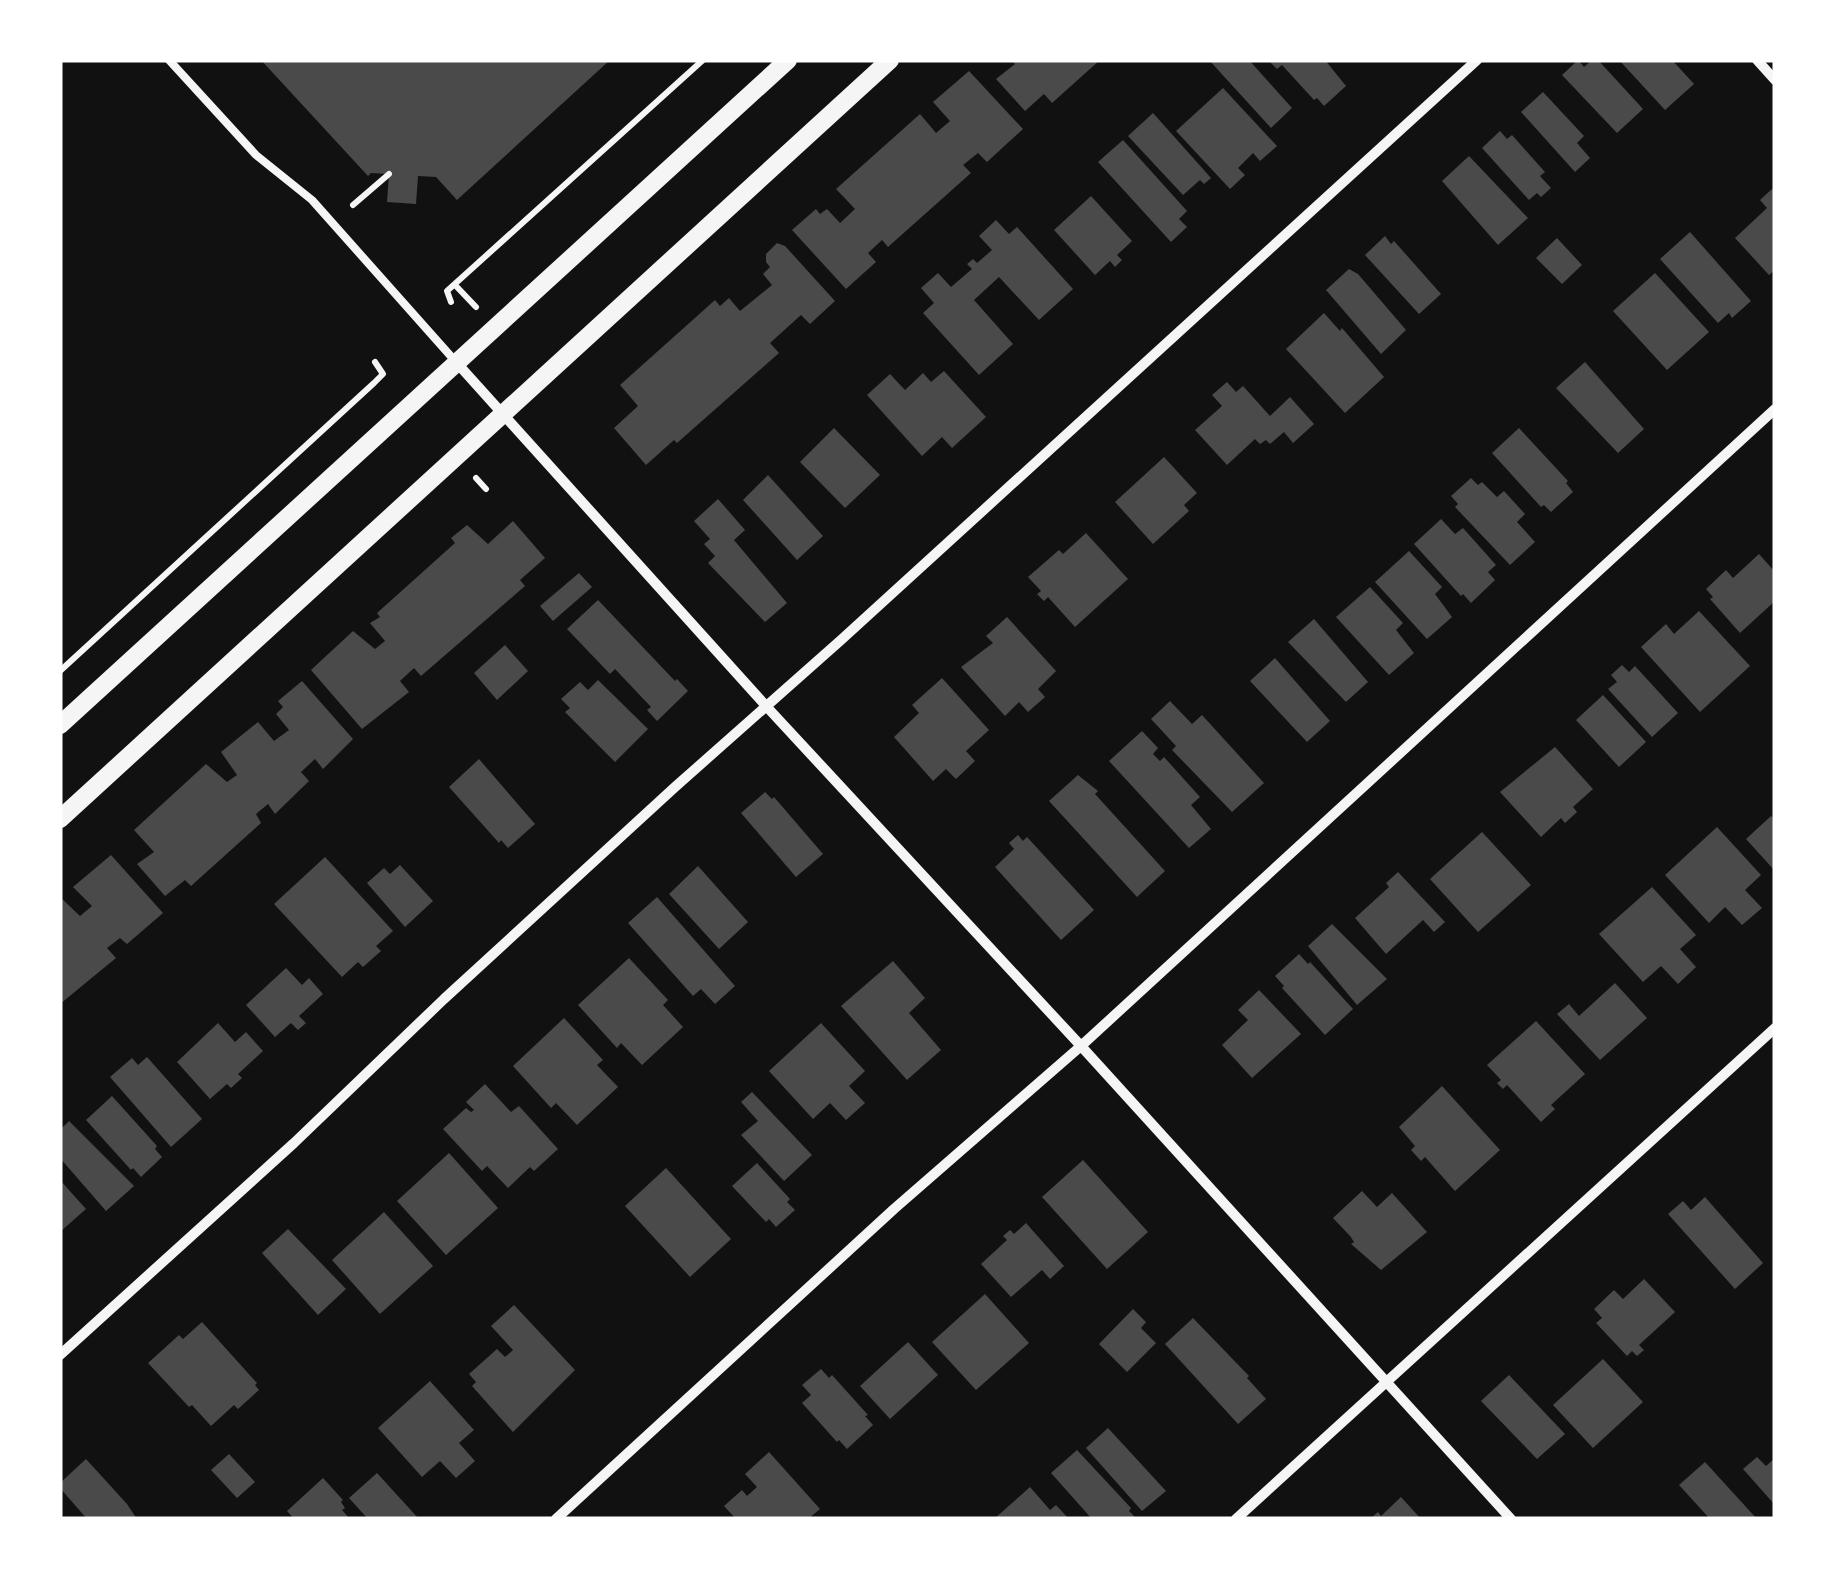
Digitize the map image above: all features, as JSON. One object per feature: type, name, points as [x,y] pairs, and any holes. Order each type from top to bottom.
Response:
[{"type":"street","points":[[60,725],[788,60]]},
{"type":"street","points":[[60,819],[890,60]]},
{"type":"street","points":[[60,1355],[1477,60]]},
{"type":"street","points":[[1757,60],[1775,80]]},
{"type":"street","points":[[456,362],[1511,1519]]},
{"type":"street","points":[[556,1519],[894,1209],[1081,1046],[1775,409]]},
{"type":"street","points":[[1236,1519],[1775,1028]]},
{"type":"lane","points":[[170,60],[256,155],[312,200],[456,362]]},
{"type":"path","points":[[451,302],[447,291],[703,60]]},
{"type":"path","points":[[353,205],[389,174]]},
{"type":"path","points":[[456,286],[476,307]]},
{"type":"path","points":[[60,671],[374,383],[383,374],[375,362]]},
{"type":"path","points":[[476,478],[486,489]]},
{"type":"building","points":[[261,60],[610,60],[457,200],[436,177],[418,176],[416,204],[387,202],[389,174],[368,176]]},
{"type":"building","points":[[1011,60],[1100,60],[1052,103],[1044,94],[1025,111],[996,79],[1015,64]]},
{"type":"building","points":[[1209,60],[1249,60],[1292,108],[1271,128]]},
{"type":"building","points":[[1268,60],[1325,60],[1346,86],[1324,106],[1282,65],[1277,69]]},
{"type":"building","points":[[1578,60],[1584,67],[1598,60],[1643,109],[1617,133],[1562,75]]},
{"type":"building","points":[[1619,60],[1672,60],[1694,84],[1665,110]]},
{"type":"building","points":[[969,71],[1023,129],[987,162],[978,153],[963,165],[971,173],[888,247],[882,240],[868,253],[876,262],[846,289],[792,230],[816,209],[820,214],[827,209],[840,223],[855,209],[836,189],[920,114],[936,133],[950,121],[933,102]]},
{"type":"building","points":[[1223,88],[1277,146],[1260,161],[1253,153],[1238,168],[1245,175],[1230,189],[1176,131]]},
{"type":"building","points":[[1543,92],[1584,136],[1577,143],[1590,158],[1575,172],[1521,112]]},
{"type":"building","points":[[1153,113],[1211,178],[1204,184],[1200,180],[1183,195],[1128,136]]},
{"type":"building","points":[[1500,131],[1507,139],[1512,135],[1545,172],[1540,176],[1551,188],[1541,197],[1537,193],[1529,200],[1482,148]]},
{"type":"building","points":[[1123,140],[1187,211],[1179,219],[1187,227],[1171,242],[1098,162]]},
{"type":"building","points":[[1469,156],[1528,218],[1498,245],[1442,181]]},
{"type":"building","points":[[1772,189],[1775,270],[1769,275],[1735,238],[1767,208],[1760,200]]},
{"type":"building","points":[[1091,196],[1132,241],[1117,255],[1122,260],[1115,267],[1110,261],[1095,275],[1054,230]]},
{"type":"building","points":[[996,220],[1009,234],[1017,227],[1073,289],[1039,320],[999,277],[974,300],[1013,344],[979,375],[923,313],[934,303],[921,288],[938,273],[951,287],[972,269],[967,264],[973,259],[977,263],[992,250],[979,236]]},
{"type":"building","points":[[1690,232],[1751,301],[1732,318],[1729,313],[1718,323],[1660,259]]},
{"type":"building","points":[[1385,236],[1391,244],[1394,241],[1441,294],[1419,314],[1365,255]]},
{"type":"building","points":[[1557,238],[1582,265],[1562,284],[1536,258]]},
{"type":"building","points":[[777,243],[785,246],[835,301],[810,324],[801,315],[770,343],[779,353],[677,443],[674,440],[646,465],[614,428],[638,406],[620,385],[715,300],[720,306],[729,298],[740,311],[772,285],[763,274],[770,267],[766,254]]},
{"type":"building","points":[[1349,269],[1358,274],[1406,330],[1381,354],[1326,290]]},
{"type":"building","points":[[1655,273],[1709,332],[1667,370],[1613,311]]},
{"type":"building","points":[[1324,313],[1384,377],[1345,413],[1286,349]]},
{"type":"building","points":[[1585,362],[1644,429],[1618,453],[1556,388]]},
{"type":"building","points":[[944,371],[986,417],[952,448],[942,437],[922,456],[867,395],[890,374],[905,390],[923,373],[931,382]]},
{"type":"building","points":[[1227,382],[1236,392],[1243,386],[1270,416],[1290,397],[1314,424],[1293,443],[1284,432],[1270,444],[1266,440],[1260,444],[1255,439],[1227,465],[1195,430],[1222,406],[1212,395]]},
{"type":"building","points":[[834,428],[880,475],[845,508],[800,462]]},
{"type":"building","points":[[1519,428],[1568,481],[1573,492],[1551,512],[1544,505],[1541,507],[1492,453]]},
{"type":"building","points":[[1164,457],[1197,493],[1184,505],[1189,511],[1153,544],[1115,502]]},
{"type":"building","points":[[768,475],[823,536],[797,560],[743,500]]},
{"type":"building","points":[[1471,478],[1478,485],[1482,482],[1497,497],[1504,491],[1525,514],[1517,522],[1535,542],[1510,565],[1455,507],[1458,504],[1451,496]]},
{"type":"building","points":[[718,499],[745,530],[734,540],[787,603],[765,622],[708,563],[715,556],[704,544],[710,539],[694,521]]},
{"type":"building","points":[[1441,519],[1455,534],[1463,528],[1496,565],[1488,572],[1495,580],[1471,603],[1414,544]]},
{"type":"building","points":[[513,521],[545,558],[520,580],[525,586],[421,676],[414,668],[400,681],[409,692],[362,729],[311,670],[353,631],[375,649],[385,641],[370,623],[380,617],[377,613],[455,543],[451,538],[467,525],[488,544]]},
{"type":"building","points":[[1086,533],[1128,579],[1075,627],[1048,597],[1044,601],[1037,594],[1041,591],[1028,577]]},
{"type":"building","points":[[1409,551],[1442,587],[1435,594],[1452,617],[1427,639],[1375,582]]},
{"type":"building","points":[[1759,554],[1775,572],[1775,601],[1740,633],[1706,589],[1726,570],[1733,578]]},
{"type":"building","points":[[579,573],[592,587],[553,621],[540,606]]},
{"type":"building","points":[[1370,587],[1403,623],[1396,630],[1414,653],[1389,675],[1336,617]]},
{"type":"building","points":[[598,600],[688,691],[657,721],[647,710],[651,707],[615,669],[610,674],[567,629]]},
{"type":"building","points":[[1699,611],[1750,666],[1700,712],[1641,647],[1666,624],[1674,634]]},
{"type":"building","points":[[1007,617],[1056,671],[1038,689],[1045,697],[1028,712],[1019,702],[1005,716],[961,667],[993,643],[986,636]]},
{"type":"building","points":[[1314,619],[1368,682],[1346,702],[1288,642]]},
{"type":"building","points":[[505,645],[528,671],[497,700],[474,673]]},
{"type":"building","points":[[1275,658],[1330,721],[1307,742],[1250,681]]},
{"type":"building","points":[[1622,665],[1629,672],[1635,666],[1678,713],[1652,737],[1608,689],[1617,682],[1611,675]]},
{"type":"building","points":[[942,678],[989,730],[966,751],[975,761],[956,779],[946,769],[933,781],[894,737],[919,713],[912,705]]},
{"type":"building","points":[[598,680],[648,729],[615,762],[565,712],[570,708],[561,699],[580,682],[588,690]]},
{"type":"building","points":[[302,681],[353,739],[323,769],[315,759],[301,772],[309,781],[275,814],[268,804],[256,814],[261,823],[191,886],[185,880],[165,896],[137,864],[154,852],[134,830],[206,764],[227,782],[237,775],[221,752],[258,722],[274,741],[289,730],[276,714],[283,707],[278,701]]},
{"type":"building","points":[[1603,695],[1646,742],[1619,767],[1576,720]]},
{"type":"building","points":[[1170,701],[1192,724],[1202,715],[1264,783],[1232,812],[1172,750],[1176,746],[1151,719]]},
{"type":"building","points":[[1142,731],[1158,748],[1153,754],[1160,761],[1164,757],[1200,797],[1191,805],[1211,829],[1189,848],[1109,761]]},
{"type":"building","points":[[1555,747],[1593,789],[1573,807],[1577,812],[1565,823],[1561,818],[1541,837],[1500,792]]},
{"type":"building","points":[[479,759],[535,824],[508,848],[449,787]]},
{"type":"building","points":[[1078,775],[1098,791],[1095,794],[1165,871],[1137,897],[1049,801]]},
{"type":"building","points":[[765,792],[774,797],[823,854],[796,877],[741,813]]},
{"type":"building","points":[[1771,816],[1775,820],[1775,871],[1746,839]]},
{"type":"building","points":[[1717,827],[1761,875],[1745,890],[1762,908],[1742,925],[1725,907],[1709,923],[1665,875]]},
{"type":"building","points":[[1482,832],[1531,885],[1478,932],[1430,879]]},
{"type":"building","points":[[1018,835],[1023,841],[1027,837],[1094,910],[1061,940],[995,867],[1014,849],[1009,843]]},
{"type":"building","points":[[111,855],[163,913],[127,944],[120,938],[107,948],[116,958],[60,1004],[60,897],[80,916],[92,906],[73,887]]},
{"type":"building","points":[[325,857],[393,931],[376,946],[381,951],[363,967],[358,962],[342,977],[274,904]]},
{"type":"building","points":[[400,865],[433,901],[405,927],[367,883],[384,868],[390,874]]},
{"type":"building","points":[[698,866],[748,922],[719,949],[669,894]]},
{"type":"building","points":[[1398,872],[1445,922],[1434,932],[1423,920],[1386,954],[1355,918],[1389,887],[1386,883]]},
{"type":"building","points":[[1652,887],[1696,935],[1680,949],[1696,967],[1678,984],[1661,966],[1643,982],[1599,934]]},
{"type":"building","points":[[657,897],[735,986],[715,1004],[701,989],[693,996],[628,923]]},
{"type":"building","points":[[1332,924],[1387,979],[1357,1005],[1308,946]]},
{"type":"building","points":[[1299,954],[1353,1009],[1325,1035],[1275,976]]},
{"type":"building","points":[[629,958],[668,1000],[663,1005],[683,1027],[642,1065],[621,1043],[617,1048],[578,1005]]},
{"type":"building","points":[[893,961],[925,998],[909,1013],[941,1050],[907,1080],[841,1006]]},
{"type":"building","points":[[286,968],[302,985],[309,978],[323,994],[299,1016],[306,1023],[298,1030],[291,1023],[275,1037],[246,1005]]},
{"type":"building","points":[[1615,983],[1647,1018],[1600,1060],[1557,1014],[1569,1004],[1579,1016]]},
{"type":"building","points":[[1259,990],[1301,1034],[1252,1078],[1222,1045],[1248,1020],[1238,1010]]},
{"type":"building","points":[[564,1018],[603,1060],[597,1065],[618,1087],[577,1125],[556,1103],[551,1108],[513,1066]]},
{"type":"building","points":[[1536,1021],[1585,1074],[1551,1105],[1555,1109],[1541,1122],[1507,1085],[1503,1089],[1497,1083],[1501,1080],[1487,1065]]},
{"type":"building","points":[[218,1023],[235,1042],[246,1032],[263,1051],[238,1074],[242,1078],[231,1088],[227,1084],[210,1099],[177,1062]]},
{"type":"building","points":[[821,1023],[865,1071],[849,1086],[865,1103],[846,1120],[830,1103],[813,1119],[769,1071]]},
{"type":"building","points":[[147,1057],[202,1119],[171,1147],[110,1077],[132,1058],[138,1065]]},
{"type":"building","points":[[485,1084],[511,1112],[519,1106],[558,1149],[534,1171],[530,1167],[508,1188],[487,1166],[482,1171],[443,1129],[466,1108],[474,1110],[466,1102]]},
{"type":"building","points":[[1442,1086],[1500,1150],[1455,1191],[1425,1157],[1421,1161],[1411,1150],[1415,1146],[1399,1127]]},
{"type":"building","points":[[752,1092],[812,1155],[784,1181],[741,1135],[758,1121],[741,1102]]},
{"type":"building","points":[[112,1096],[157,1146],[155,1149],[162,1157],[141,1177],[86,1120]]},
{"type":"building","points":[[69,1121],[134,1186],[106,1211],[60,1158],[60,1130]]},
{"type":"building","points":[[449,1153],[498,1208],[446,1255],[397,1201]]},
{"type":"building","points":[[1083,1160],[1148,1232],[1107,1269],[1042,1197]]},
{"type":"building","points":[[757,1163],[790,1199],[787,1202],[795,1210],[776,1227],[769,1219],[766,1222],[732,1186]]},
{"type":"building","points":[[666,1168],[731,1239],[690,1277],[625,1206]]},
{"type":"building","points":[[60,1180],[86,1209],[60,1232]]},
{"type":"building","points":[[1362,1191],[1377,1207],[1392,1193],[1427,1232],[1381,1270],[1351,1244],[1354,1242],[1350,1236],[1333,1218]]},
{"type":"building","points":[[1705,1197],[1763,1263],[1735,1289],[1668,1214],[1683,1201],[1691,1210]]},
{"type":"building","points":[[384,1212],[433,1266],[380,1314],[332,1260]]},
{"type":"building","points":[[1026,1223],[1064,1266],[1050,1279],[1042,1270],[1011,1297],[981,1264],[1007,1240],[1003,1236],[1010,1230],[1014,1234]]},
{"type":"building","points":[[288,1229],[346,1289],[318,1315],[262,1253]]},
{"type":"building","points":[[1644,1279],[1675,1312],[1639,1345],[1644,1350],[1637,1356],[1632,1351],[1627,1356],[1596,1323],[1602,1318],[1594,1309],[1614,1290],[1623,1299]]},
{"type":"building","points":[[985,1294],[1029,1343],[976,1390],[932,1342]]},
{"type":"building","points":[[514,1305],[575,1370],[513,1432],[472,1386],[476,1382],[469,1374],[497,1349],[505,1357],[513,1350],[491,1326]]},
{"type":"building","points":[[1133,1309],[1146,1322],[1141,1328],[1156,1343],[1127,1372],[1099,1344]]},
{"type":"building","points":[[1193,1318],[1266,1399],[1238,1424],[1165,1344]]},
{"type":"building","points":[[202,1322],[259,1390],[211,1426],[148,1363],[179,1335],[183,1339]]},
{"type":"building","points":[[908,1342],[938,1375],[890,1419],[860,1386]]},
{"type":"building","points":[[1603,1359],[1643,1402],[1593,1448],[1553,1405]]},
{"type":"building","points":[[821,1369],[829,1378],[832,1375],[873,1425],[847,1449],[802,1403],[811,1395],[802,1385]]},
{"type":"building","points":[[1509,1375],[1565,1434],[1537,1459],[1481,1401]]},
{"type":"building","points":[[430,1381],[474,1430],[459,1443],[475,1461],[456,1478],[440,1461],[422,1477],[378,1428]]},
{"type":"building","points":[[1108,1428],[1166,1491],[1142,1511],[1086,1448]]},
{"type":"building","points":[[1077,1450],[1135,1517],[1092,1519],[1051,1473]]},
{"type":"building","points":[[769,1452],[820,1509],[808,1519],[736,1519],[724,1506],[742,1490],[747,1496],[757,1487],[745,1474]]},
{"type":"building","points":[[229,1454],[255,1482],[237,1498],[211,1470]]},
{"type":"building","points":[[1757,1457],[1766,1466],[1775,1458],[1775,1505],[1743,1469]]},
{"type":"building","points":[[86,1459],[137,1519],[87,1519],[60,1488],[60,1483]]},
{"type":"building","points":[[1705,1462],[1757,1519],[1710,1519],[1679,1485]]},
{"type":"building","points":[[377,1473],[419,1519],[368,1519],[349,1498]]},
{"type":"building","points":[[323,1478],[343,1500],[342,1510],[350,1519],[294,1519],[287,1511]]},
{"type":"building","points":[[1030,1487],[1050,1510],[1056,1505],[1069,1519],[994,1519]]},
{"type":"building","points":[[1401,1497],[1421,1519],[1370,1519],[1378,1512],[1381,1516]]}]
